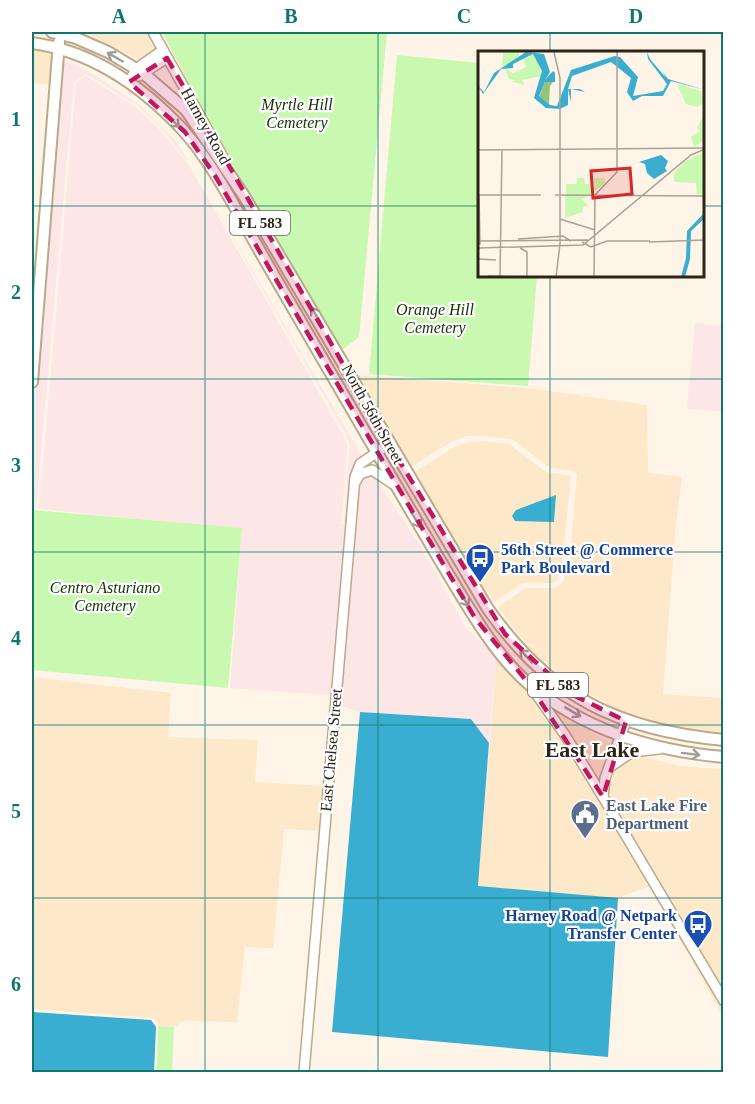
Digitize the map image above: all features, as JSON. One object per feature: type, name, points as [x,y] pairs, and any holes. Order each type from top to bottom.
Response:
[{"type":"main road","points":[[32,382],[59,47],[57,32]]},
{"type":"main road","name":"North 56th Street","points":[[57,32],[108,52],[140,71],[186,110],[244,196],[488,609],[505,634],[542,672],[571,694],[627,721],[667,733],[723,740]]},
{"type":"main road","name":"FL 583","points":[[32,43],[59,47],[99,63],[129,82]]},
{"type":"main road","name":"North 56th Street","points":[[129,82],[185,132],[213,174],[475,618],[529,684],[571,711],[620,736],[660,748],[723,757]]},
{"type":"main road","points":[[242,222],[256,225],[286,277],[297,284]]},
{"type":"street","name":"Harney Road","points":[[153,32],[244,196]]},
{"type":"street","points":[[129,82],[140,71],[165,54]]},
{"type":"street","name":"East Chelsea Street","points":[[304,1072],[354,486],[357,467],[390,444]]},
{"type":"street","points":[[354,486],[360,474],[372,470],[396,487]]},
{"type":"street","points":[[529,684],[565,735],[603,797],[723,1001]]},
{"type":"street","points":[[603,797],[610,767],[627,721]]},
{"type":"street","points":[[610,767],[632,752],[660,748]]},
{"type":"highlighted area","points":[[167,58],[389,444],[505,634],[571,694],[626,721],[603,797],[529,684],[475,618],[214,174],[185,132],[129,82]]},
{"type":"shaded area","points":[[83,32],[149,32],[159,49],[142,61]]},
{"type":"shaded area","points":[[32,49],[55,56],[53,85],[32,83]]},
{"type":"shaded area","points":[[61,59],[86,70],[137,103],[176,141],[189,163],[162,129],[138,106],[86,74],[74,82],[36,508],[32,508],[32,418]]},
{"type":"shaded area","points":[[86,76],[137,108],[160,130],[190,167],[347,444],[341,524],[345,525],[330,695],[230,688],[242,529],[39,509],[76,83]]},
{"type":"shaded area","points":[[203,186],[363,458],[348,523],[344,522],[350,445],[346,434]]},
{"type":"shaded area","points":[[695,323],[723,326],[723,412],[687,409]]},
{"type":"shaded area","points":[[357,375],[528,388],[647,405],[648,473],[682,477],[676,523],[663,694],[723,698],[723,737],[689,734],[623,713],[565,680],[531,650],[498,607],[526,588],[555,588],[563,582],[570,557],[577,475],[574,471],[550,468],[512,439],[481,436],[467,436],[453,441],[410,467]]},
{"type":"shaded area","points":[[481,441],[509,444],[546,472],[571,476],[563,556],[558,579],[554,583],[523,583],[494,602],[475,577],[413,473],[456,446]]},
{"type":"shaded area","points":[[373,474],[418,542],[466,628],[497,658],[489,743],[471,719],[360,712],[338,705],[357,486],[361,478]]},
{"type":"shaded area","points":[[497,658],[520,678],[562,736],[723,1007],[723,1016],[650,886],[618,898],[478,886]]},
{"type":"shaded area","points":[[32,677],[171,693],[168,737],[258,740],[255,782],[325,786],[321,831],[284,829],[273,948],[245,947],[237,1022],[183,1021],[174,1027],[158,1026],[157,1020],[151,1018],[32,1009]]},
{"type":"shaded area","points":[[544,699],[568,721],[614,744],[601,788]]},
{"type":"shaded area","points":[[638,756],[679,766],[723,769],[723,995],[606,797],[612,769],[628,757]]},
{"type":"green space","name":"Myrtle Hill Cemetery","points":[[162,32],[387,32],[359,337],[341,351],[228,158]]},
{"type":"green space","name":"Orange Hill Cemetery","points":[[397,55],[478,63],[478,278],[537,278],[528,386],[369,374]]},
{"type":"green space","name":"Centro Asturiano Cemetery","points":[[32,510],[242,528],[228,688],[32,670]]},
{"type":"green space","points":[[158,1026],[174,1027],[172,1072],[157,1072]]},
{"type":"water","points":[[556,495],[554,522],[515,521],[512,516],[516,510]]},
{"type":"water","points":[[360,712],[471,719],[489,743],[478,886],[618,898],[608,1057],[332,1032]]},
{"type":"water","points":[[32,1012],[151,1020],[156,1027],[154,1072],[32,1072]]},
{"type":"place","name":"56th Street @ Commerce Park Boulevard","points":[[480,584]]},
{"type":"place","name":"East Lake Fire Department","points":[[585,840]]},
{"type":"place","name":"Harney Road @ Netpark Transfer Center","points":[[698,950]]},
{"type":"district","name":"East Lake","points":[[592,749]]}]
